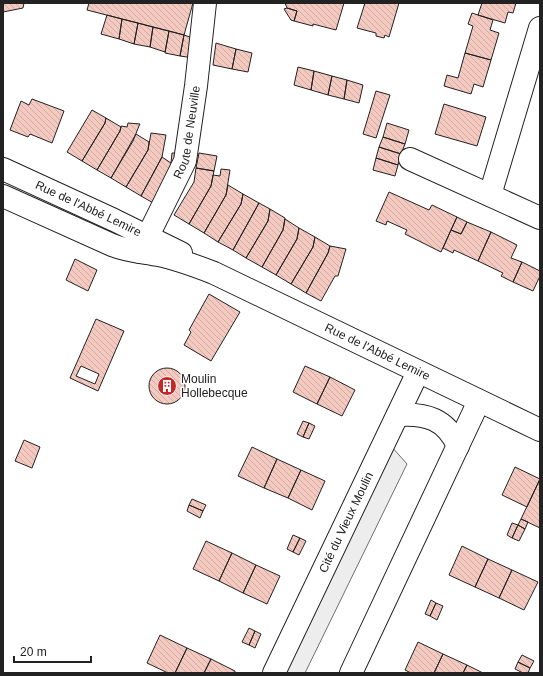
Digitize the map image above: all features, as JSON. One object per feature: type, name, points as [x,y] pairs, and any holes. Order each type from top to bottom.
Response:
[{"type":"street","name":"Route de Neuville","points":[[144,244],[185,161],[196,86],[205,3]]},
{"type":"street","points":[[490,195],[540,28]]},
{"type":"street","points":[[410,159],[540,218]]},
{"type":"street","name":"Rue de l'Abbé Lemire","points":[[3,169],[144,244],[214,273],[540,430]]},
{"type":"street","name":"Rue de l'Abbé Lemire","points":[[3,196],[126,250],[144,244]]},
{"type":"street","name":"Cité du Vieux Moulin","points":[[274,673],[418,372]]},
{"type":"street","points":[[351,673],[479,401]]},
{"type":"street","points":[[398,414],[414,414],[434,419],[454,436],[458,446]]},
{"type":"shaded area","points":[[391,446],[407,464],[305,673],[281,673]]},
{"type":"building","points":[[3,3],[24,3],[23,8],[3,12]]},
{"type":"building","points":[[89,3],[193,3],[184,35],[87,10]]},
{"type":"building","points":[[285,3],[344,3],[336,30],[294,21],[297,11],[287,8]]},
{"type":"building","points":[[365,3],[399,3],[389,37],[385,35],[384,38],[376,36],[376,33],[357,28]]},
{"type":"building","points":[[482,3],[516,3],[513,13],[508,12],[505,23],[478,15]]},
{"type":"building","points":[[287,8],[297,11],[294,21],[291,20],[284,9]]},
{"type":"building","points":[[472,13],[493,20],[490,30],[499,33],[491,60],[465,53],[473,26],[468,24]]},
{"type":"building","points":[[107,15],[122,19],[119,39],[101,34]]},
{"type":"building","points":[[122,19],[138,23],[134,44],[119,39]]},
{"type":"building","points":[[138,23],[153,27],[150,47],[134,44]]},
{"type":"building","points":[[153,27],[169,31],[165,52],[150,47]]},
{"type":"building","points":[[169,31],[184,35],[180,56],[165,53]]},
{"type":"building","points":[[184,35],[196,39],[194,58],[180,56]]},
{"type":"building","points":[[216,43],[236,49],[232,69],[213,65]]},
{"type":"building","points":[[236,49],[252,53],[248,72],[232,69]]},
{"type":"building","points":[[465,53],[491,60],[483,87],[474,84],[471,94],[444,86],[447,75],[458,78]]},
{"type":"building","points":[[298,67],[314,71],[311,90],[294,85]]},
{"type":"building","points":[[314,71],[332,76],[328,95],[311,90]]},
{"type":"building","points":[[332,76],[347,80],[344,99],[328,95]]},
{"type":"building","points":[[347,80],[363,85],[359,103],[344,99]]},
{"type":"building","points":[[376,91],[390,95],[376,138],[363,134]]},
{"type":"building","points":[[32,99],[64,111],[52,143],[30,134],[28,137],[10,130],[21,101],[29,105]]},
{"type":"building","points":[[444,104],[486,117],[477,146],[435,134]]},
{"type":"building","points":[[92,110],[106,118],[105,123],[82,161],[67,152]]},
{"type":"building","points":[[106,118],[121,127],[97,170],[82,161],[105,123]]},
{"type":"building","points":[[128,123],[140,124],[133,141],[111,178],[97,170],[120,131],[121,126],[127,127]]},
{"type":"building","points":[[387,123],[409,130],[405,144],[383,137]]},
{"type":"building","points":[[151,133],[166,135],[162,157],[141,196],[126,187],[148,150]]},
{"type":"building","points":[[136,134],[149,142],[148,150],[126,187],[111,178]]},
{"type":"building","points":[[383,137],[405,144],[401,154],[379,147]]},
{"type":"building","points":[[379,147],[401,154],[398,165],[376,158]]},
{"type":"building","points":[[172,153],[180,153],[155,204],[141,196],[162,157],[171,163]]},
{"type":"building","points":[[199,153],[217,156],[214,171],[196,168]]},
{"type":"building","points":[[376,158],[398,165],[395,176],[373,170]]},
{"type":"building","points":[[196,168],[214,171],[211,186],[189,224],[174,215],[194,182]]},
{"type":"building","points":[[221,169],[230,170],[226,195],[204,233],[189,224],[211,186],[213,175],[220,176]]},
{"type":"building","points":[[228,185],[243,194],[241,204],[218,242],[204,233],[226,195]]},
{"type":"building","points":[[389,192],[429,210],[432,205],[457,217],[441,252],[405,234],[407,230],[387,221],[386,225],[376,221]]},
{"type":"building","points":[[243,194],[259,203],[233,250],[218,242],[241,204]]},
{"type":"building","points":[[259,203],[270,209],[268,221],[246,258],[233,250]]},
{"type":"building","points":[[270,209],[285,218],[283,230],[262,267],[246,258],[268,221]]},
{"type":"building","points":[[457,217],[467,222],[461,234],[451,230]]},
{"type":"building","points":[[285,219],[299,228],[297,239],[276,275],[262,267],[283,230]]},
{"type":"building","points":[[467,222],[491,232],[478,261],[454,250],[453,253],[443,248],[451,230],[461,234]]},
{"type":"building","points":[[299,228],[315,237],[313,247],[291,284],[276,275],[297,239]]},
{"type":"building","points":[[491,232],[517,245],[511,258],[522,262],[513,282],[501,276],[503,273],[478,261]]},
{"type":"building","points":[[315,237],[330,246],[328,253],[306,293],[291,284],[313,247]]},
{"type":"building","points":[[330,246],[346,249],[338,276],[335,276],[321,301],[306,293],[328,253]]},
{"type":"building","points":[[75,259],[97,270],[88,291],[66,280]]},
{"type":"building","points":[[522,262],[540,271],[540,276],[533,291],[513,282]]},
{"type":"building","points":[[209,294],[240,312],[211,361],[184,345],[191,332],[189,330]]},
{"type":"building","points":[[96,319],[124,331],[98,391],[70,378]],"holes":[[[81,366],[99,374],[95,384],[76,376]]]},
{"type":"building","points":[[305,366],[330,377],[317,404],[293,392]]},
{"type":"building","name":"Moulin Hollebecque","points":[[167,368],[180,373],[185,386],[180,399],[167,404],[154,399],[149,386],[154,373]]},
{"type":"building","points":[[330,377],[355,390],[342,416],[317,404]]},
{"type":"building","points":[[303,421],[309,423],[303,437],[297,434]]},
{"type":"building","points":[[309,423],[315,426],[309,439],[303,437]]},
{"type":"building","points":[[24,440],[40,447],[32,468],[15,461]]},
{"type":"building","points":[[252,447],[277,459],[264,488],[238,476]]},
{"type":"building","points":[[277,459],[301,470],[288,498],[264,488]]},
{"type":"building","points":[[515,467],[540,479],[527,507],[502,495]]},
{"type":"building","points":[[301,470],[325,481],[312,510],[288,498]]},
{"type":"building","points":[[540,479],[540,528],[521,519]]},
{"type":"building","points":[[192,499],[206,505],[203,511],[189,505]]},
{"type":"building","points":[[189,505],[203,511],[200,518],[187,511]]},
{"type":"building","points":[[521,519],[528,522],[525,529],[518,525]]},
{"type":"building","points":[[512,523],[518,525],[512,538],[507,535]]},
{"type":"building","points":[[518,525],[525,529],[519,541],[512,538]]},
{"type":"building","points":[[293,535],[300,538],[293,552],[287,549]]},
{"type":"building","points":[[300,538],[306,541],[299,555],[293,552]]},
{"type":"building","points":[[206,541],[232,553],[219,581],[193,569]]},
{"type":"building","points":[[462,546],[488,559],[475,587],[449,575]]},
{"type":"building","points":[[232,553],[256,565],[243,593],[219,581]]},
{"type":"building","points":[[488,559],[512,570],[499,598],[475,587]]},
{"type":"building","points":[[256,565],[280,576],[267,604],[243,593]]},
{"type":"building","points":[[512,570],[538,582],[524,610],[499,598]]},
{"type":"building","points":[[431,600],[436,603],[430,616],[425,614]]},
{"type":"building","points":[[436,603],[443,606],[437,620],[430,616]]},
{"type":"building","points":[[249,628],[255,631],[249,645],[242,642]]},
{"type":"building","points":[[255,631],[261,634],[255,648],[249,645]]},
{"type":"building","points":[[160,635],[187,648],[175,673],[168,673],[147,663]]},
{"type":"building","points":[[418,642],[443,654],[434,673],[411,673],[405,670]]},
{"type":"building","points":[[187,648],[211,659],[204,673],[175,673]]},
{"type":"building","points":[[443,654],[467,665],[463,673],[434,673]]},
{"type":"building","points":[[522,655],[534,661],[530,668],[518,662]]},
{"type":"building","points":[[211,659],[235,671],[235,673],[204,673]]},
{"type":"building","points":[[518,662],[530,668],[528,673],[523,673],[515,669]]},
{"type":"building","points":[[467,665],[483,673],[463,673]]},
{"type":"place","name":"Moulin Hollebecque","points":[[167,386]]}]
